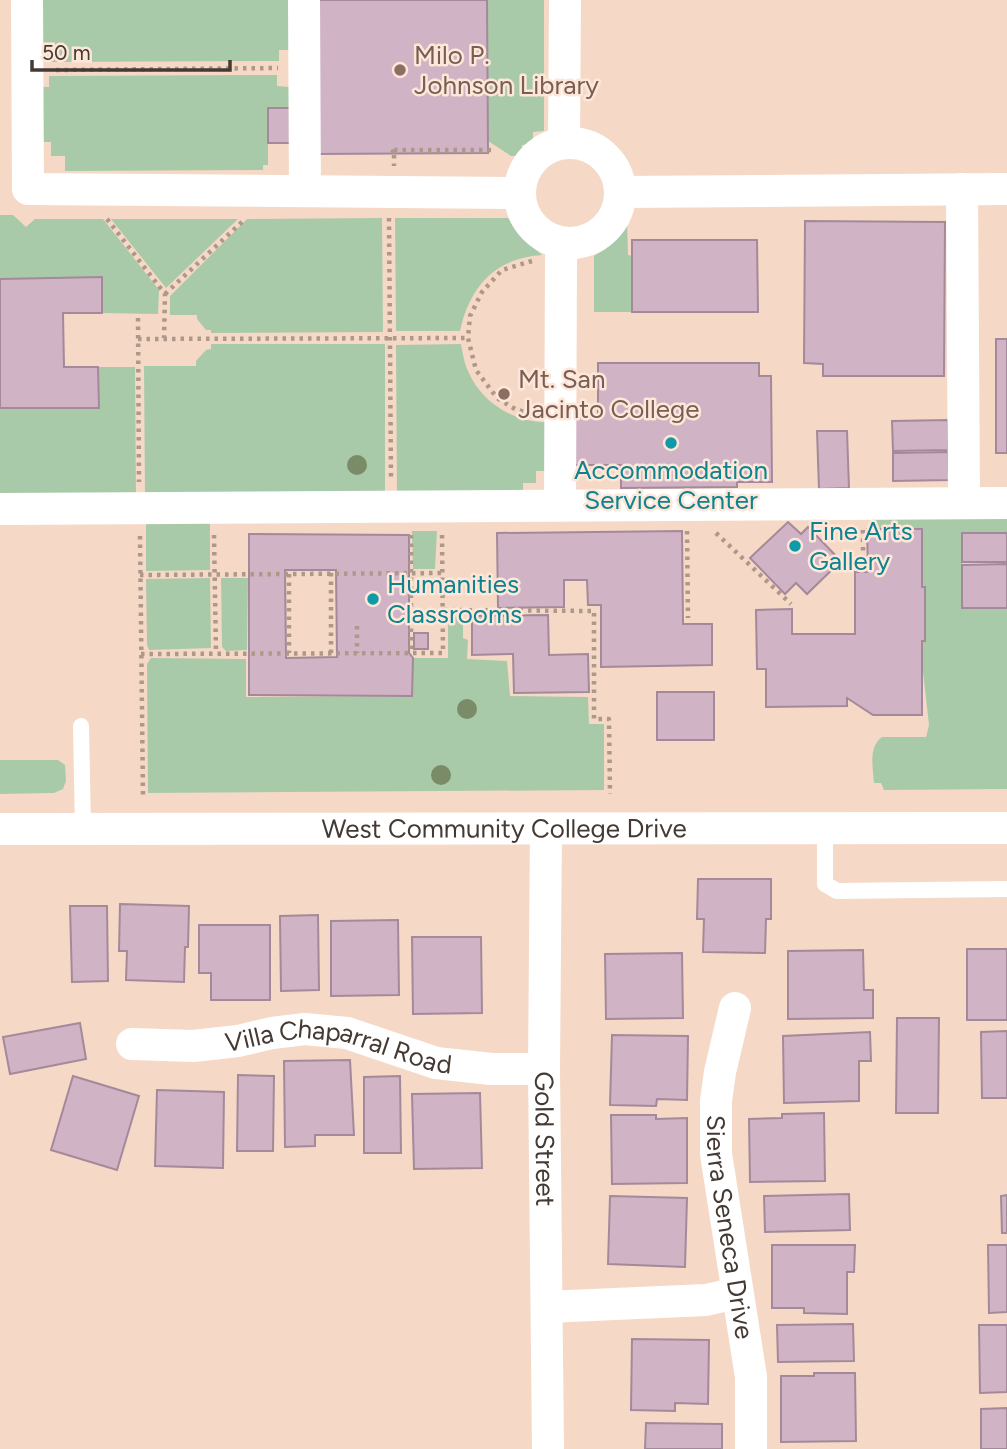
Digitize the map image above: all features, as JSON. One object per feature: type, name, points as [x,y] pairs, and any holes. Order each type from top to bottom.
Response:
[{"type":"street","points":[[27,0],[28,189],[519,193]]},
{"type":"street","points":[[304,0],[305,191]]},
{"type":"street","points":[[564,142],[565,0]]},
{"type":"street","points":[[560,505],[563,251],[528,221],[521,208],[519,193],[527,165],[537,154],[564,142],[597,150],[609,161],[617,176],[620,192],[613,219],[604,230],[563,251]]},
{"type":"street","points":[[962,189],[964,503]]},
{"type":"street","points":[[620,192],[1007,189]]},
{"type":"street","points":[[0,509],[1007,503]]},
{"type":"street","name":"West Community College Drive","points":[[0,829],[1007,828]]},
{"type":"street","name":"Gold Street","points":[[546,829],[544,1069],[548,1449]]},
{"type":"street","name":"Sierra Seneca Drive","points":[[735,1008],[716,1101],[716,1154],[751,1377],[751,1449]]},
{"type":"street","name":"Villa Chaparral Road","points":[[132,1044],[193,1046],[305,1029],[346,1033],[436,1063],[491,1069],[544,1069]]},
{"type":"street","points":[[547,1307],[706,1300],[737,1293]]},
{"type":"lane","points":[[81,726],[83,829]]},
{"type":"lane","points":[[825,829],[825,884],[837,891],[1007,889]]},
{"type":"path","points":[[27,70],[304,67]]},
{"type":"path","points":[[394,150],[491,150]]},
{"type":"path","points":[[107,190],[107,219],[165,293],[164,338]]},
{"type":"path","points":[[165,293],[245,219],[245,191]]},
{"type":"path","points":[[389,192],[391,507]]},
{"type":"path","points":[[560,415],[534,415],[514,409],[497,398],[477,370],[468,338],[470,316],[482,292],[502,270],[563,251]]},
{"type":"path","points":[[138,318],[143,797]]},
{"type":"path","points":[[138,339],[468,338]]},
{"type":"path","points":[[863,504],[863,568]]},
{"type":"path","points":[[687,505],[791,604]]},
{"type":"path","points":[[687,505],[688,618]]},
{"type":"path","points":[[141,654],[443,653],[442,506]]},
{"type":"path","points":[[214,508],[216,653]]},
{"type":"path","points":[[411,533],[411,653]]},
{"type":"path","points":[[331,573],[331,653]]},
{"type":"path","points":[[140,575],[443,573]]},
{"type":"path","points":[[289,574],[289,653]]},
{"type":"path","points":[[443,610],[594,611],[594,719],[609,719],[610,794]]},
{"type":"path","points":[[358,626],[358,653]]},
{"type":"green space","points":[[38,0],[290,0],[290,50],[279,50],[279,61],[51,62],[51,50],[39,50]]},
{"type":"green space","points":[[487,0],[544,0],[544,131],[533,132],[533,144],[522,145],[522,156],[511,156],[488,141]]},
{"type":"green space","points":[[277,75],[277,86],[290,87],[290,108],[268,108],[268,165],[263,165],[263,170],[65,171],[65,156],[51,156],[51,142],[38,142],[38,87],[49,87],[49,76]]},
{"type":"green space","points":[[0,215],[13,215],[26,227],[35,219],[103,219],[159,290],[158,314],[102,313],[101,277],[0,279]]},
{"type":"green space","points":[[382,218],[383,332],[211,333],[211,330],[206,330],[197,319],[197,315],[170,315],[170,296],[247,219]]},
{"type":"green space","points":[[395,218],[508,218],[521,236],[542,255],[511,262],[487,277],[470,301],[460,331],[396,331]]},
{"type":"green space","points":[[111,219],[238,219],[166,288]]},
{"type":"green space","points":[[627,222],[628,255],[632,256],[632,312],[594,312],[594,256],[614,242]]},
{"type":"green space","points":[[211,344],[385,344],[385,496],[145,497],[144,366],[196,366],[196,361],[206,350],[211,349]]},
{"type":"green space","points":[[461,344],[468,371],[490,401],[510,414],[546,422],[546,471],[536,471],[536,483],[523,483],[523,495],[397,494],[396,345]]},
{"type":"green space","points":[[98,367],[135,367],[136,496],[0,497],[0,408],[98,408]]},
{"type":"green space","points":[[874,517],[1007,517],[1007,533],[962,533],[962,608],[1007,608],[1007,789],[884,790],[881,783],[874,783],[872,758],[878,741],[882,737],[926,737],[929,725],[922,663],[925,588],[922,587],[922,529],[875,529]]},
{"type":"green space","points":[[210,520],[210,570],[146,571],[146,521]]},
{"type":"green space","points":[[412,531],[437,531],[435,569],[413,569]]},
{"type":"green space","points":[[210,578],[211,648],[149,650],[146,579]]},
{"type":"green space","points":[[221,578],[248,578],[247,650],[226,651],[222,647]]},
{"type":"green space","points":[[448,616],[463,617],[463,638],[468,640],[467,659],[507,661],[510,696],[588,697],[589,724],[604,724],[604,790],[148,793],[147,664],[151,658],[246,659],[246,697],[412,696],[413,658],[448,658]]},
{"type":"green space","points":[[0,760],[58,760],[65,765],[66,781],[63,789],[54,793],[0,794]]},
{"type":"building","name":"Milo P. Johnson Library","points":[[313,0],[487,0],[488,153],[314,154]]},
{"type":"building","points":[[268,108],[290,108],[290,143],[268,143]]},
{"type":"building","points":[[805,221],[945,222],[944,376],[823,376],[823,364],[804,363]]},
{"type":"building","points":[[632,240],[757,240],[758,312],[632,312]]},
{"type":"building","points":[[102,277],[102,313],[63,313],[64,367],[98,367],[99,408],[0,408],[0,279]]},
{"type":"building","points":[[996,339],[1007,339],[1007,453],[996,453]]},
{"type":"building","name":"Accommodation Service Center","points":[[598,363],[759,363],[759,376],[771,376],[772,482],[737,482],[737,487],[621,488],[621,465],[571,465],[575,416],[598,416]]},
{"type":"building","points":[[948,420],[948,450],[893,451],[892,421]]},
{"type":"building","points":[[817,431],[847,431],[849,488],[819,489]]},
{"type":"building","points":[[948,452],[949,480],[893,481],[893,453]]},
{"type":"building","name":"Fine Arts Gallery","points":[[788,522],[801,534],[808,527],[841,561],[807,594],[796,583],[785,594],[750,558]]},
{"type":"building","points":[[867,529],[922,529],[925,641],[922,641],[922,715],[873,715],[847,698],[847,706],[766,707],[766,669],[757,669],[756,610],[792,609],[792,634],[855,634],[855,572],[868,572]]},
{"type":"building","points":[[682,531],[683,624],[712,624],[712,665],[601,667],[601,605],[588,605],[587,580],[564,580],[564,607],[498,608],[497,533]]},
{"type":"building","points":[[962,533],[1007,533],[1007,562],[962,562]]},
{"type":"building","name":"Humanities Classrooms","points":[[249,534],[409,535],[409,653],[413,658],[412,696],[249,695]],"holes":[[[285,570],[336,570],[337,657],[286,658]]]},
{"type":"building","points":[[1007,564],[1007,608],[962,608],[962,565]]},
{"type":"building","points":[[548,615],[549,655],[588,654],[589,692],[514,693],[513,654],[472,655],[472,616]]},
{"type":"building","points":[[414,633],[428,633],[428,649],[414,649]]},
{"type":"building","points":[[657,692],[714,692],[714,740],[657,740]]},
{"type":"building","points":[[698,879],[771,879],[771,919],[766,919],[765,953],[703,952],[704,919],[697,919]]},
{"type":"building","points":[[120,904],[189,906],[184,982],[126,980],[127,951],[119,951]]},
{"type":"building","points":[[70,906],[107,906],[108,981],[72,982]]},
{"type":"building","points":[[318,915],[319,990],[281,991],[280,916]]},
{"type":"building","points":[[398,920],[399,995],[331,996],[331,921]]},
{"type":"building","points":[[199,925],[270,925],[270,1000],[211,1000],[211,973],[199,973]]},
{"type":"building","points":[[412,937],[481,937],[482,1013],[413,1014]]},
{"type":"building","points":[[967,949],[1007,949],[1007,1020],[967,1020]]},
{"type":"building","points":[[863,950],[864,990],[873,990],[873,1018],[788,1019],[788,951]]},
{"type":"building","points":[[682,953],[683,1018],[606,1019],[605,954]]},
{"type":"building","points":[[897,1018],[939,1018],[938,1113],[896,1113]]},
{"type":"building","points":[[80,1023],[86,1059],[10,1074],[3,1037]]},
{"type":"building","points":[[1007,1031],[1007,1098],[982,1098],[981,1032]]},
{"type":"building","points":[[870,1032],[871,1061],[859,1061],[859,1101],[784,1103],[783,1036]]},
{"type":"building","points":[[612,1035],[688,1036],[687,1100],[657,1099],[656,1106],[610,1105]]},
{"type":"building","points":[[350,1060],[354,1135],[315,1135],[315,1146],[285,1147],[284,1061]]},
{"type":"building","points":[[238,1075],[274,1076],[273,1151],[237,1151]]},
{"type":"building","points":[[73,1076],[139,1096],[117,1170],[51,1150]]},
{"type":"building","points":[[400,1076],[401,1153],[364,1153],[364,1077]]},
{"type":"building","points":[[157,1090],[224,1092],[223,1168],[155,1166]]},
{"type":"building","points":[[480,1093],[482,1168],[414,1169],[412,1094]]},
{"type":"building","points":[[824,1113],[825,1181],[750,1182],[749,1119],[782,1118],[782,1114]]},
{"type":"building","points":[[611,1115],[656,1115],[656,1119],[687,1118],[687,1183],[612,1184]]},
{"type":"building","points":[[849,1194],[850,1230],[765,1232],[764,1196]]},
{"type":"building","points":[[1007,1195],[1007,1233],[1002,1233],[1001,1196]]},
{"type":"building","points":[[610,1196],[687,1198],[685,1267],[608,1264]]},
{"type":"building","points":[[772,1245],[855,1245],[854,1272],[847,1272],[847,1314],[804,1313],[804,1308],[772,1308]]},
{"type":"building","points":[[988,1245],[1007,1245],[1007,1312],[989,1313]]},
{"type":"building","points":[[853,1324],[854,1361],[778,1362],[777,1325]]},
{"type":"building","points":[[979,1325],[1007,1325],[1007,1392],[980,1393]]},
{"type":"building","points":[[632,1339],[709,1340],[708,1404],[675,1403],[675,1411],[631,1410]]},
{"type":"building","points":[[814,1373],[855,1373],[856,1441],[781,1442],[781,1376],[814,1376]]},
{"type":"building","points":[[1007,1408],[1007,1449],[981,1449],[981,1409]]},
{"type":"building","points":[[646,1423],[722,1424],[722,1449],[645,1449]]},
{"type":"place","name":"Milo P. Johnson Library","points":[[400,70]]},
{"type":"place","name":"Mt. San Jacinto College","points":[[504,394]]},
{"type":"place","name":"Accommodation Service Center","points":[[671,443]]},
{"type":"place","name":"Fine Arts Gallery","points":[[795,546]]},
{"type":"place","name":"Humanities Classrooms","points":[[373,599]]}]
